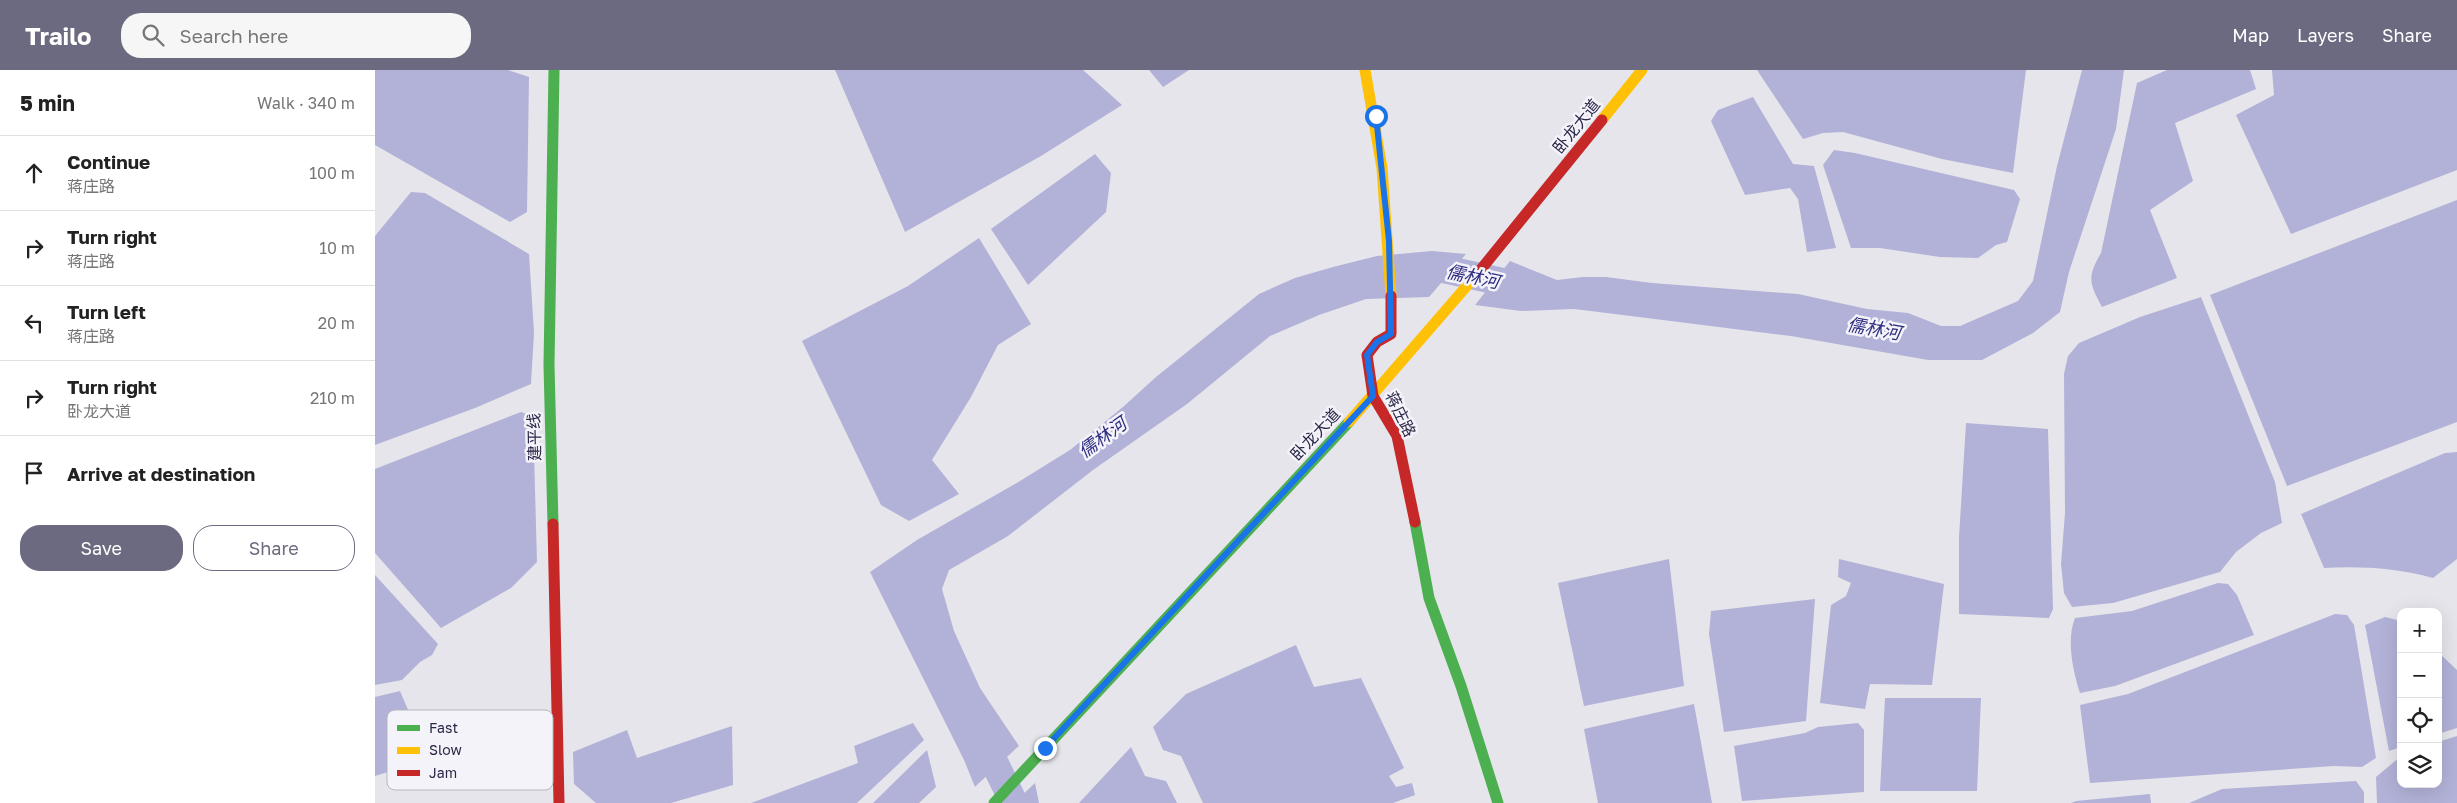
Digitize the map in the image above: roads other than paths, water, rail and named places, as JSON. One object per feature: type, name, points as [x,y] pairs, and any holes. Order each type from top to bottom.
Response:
[{"type":"street","name":"建平线","points":[[554,70],[549,365],[559,803]]},
{"type":"street","name":"蒋庄路","points":[[1365,70],[1376,116],[1389,241],[1391,313],[1391,334],[1377,342],[1367,355],[1373,396],[1397,436],[1429,598],[1461,686],[1498,803]]},
{"type":"street","name":"卧龙大道","points":[[994,803],[1373,396],[1500,247],[1642,70]]},
{"type":"water","points":[[375,70],[508,70],[529,77],[527,212],[510,222],[375,145]]},
{"type":"water","points":[[835,70],[1083,70],[1122,105],[1041,156],[905,232]]},
{"type":"water","points":[[1149,70],[1189,70],[1163,87]]},
{"type":"water","points":[[1757,70],[2026,70],[2013,173],[1942,159],[1843,132],[1823,133],[1803,139]]},
{"type":"water","points":[[2082,70],[2124,70],[2116,129],[2069,272],[2060,312],[2033,333],[1982,360],[1928,360],[1791,336],[1574,309],[1521,311],[1475,305],[1510,261],[1557,280],[1606,277],[1652,283],[1798,294],[1867,309],[1908,313],[1941,326],[1960,326],[2018,301],[2033,281],[2057,166]]},
{"type":"water","points":[[2167,70],[2250,70],[2256,89],[2175,123],[2193,181],[2150,210],[2177,278],[2102,307],[2094,292],[2091,280],[2093,268],[2101,253],[2137,83]]},
{"type":"water","points":[[2272,70],[2457,70],[2457,170],[2291,234],[2236,115],[2274,95]]},
{"type":"water","points":[[1753,97],[1793,164],[1814,166],[1836,248],[1807,252],[1798,199],[1790,188],[1745,195],[1711,121],[1718,110]]},
{"type":"water","points":[[1834,150],[1855,153],[2014,190],[2020,199],[2007,242],[1996,245],[1978,258],[1940,257],[1880,248],[1851,248],[1823,165]]},
{"type":"water","points":[[1095,154],[1111,173],[1106,212],[1028,285],[991,229]]},
{"type":"water","points":[[411,192],[425,193],[529,254],[534,333],[531,384],[475,408],[375,445],[375,236]]},
{"type":"water","points":[[2457,200],[2457,422],[2287,486],[2210,295]]},
{"type":"water","points":[[979,238],[1031,324],[998,345],[971,397],[932,460],[959,494],[909,521],[881,505],[802,341],[908,286]]},
{"type":"water","points":[[1432,251],[1466,254],[1429,297],[1366,299],[1319,315],[1270,336],[1187,404],[1093,470],[1008,536],[949,570],[942,589],[954,631],[980,688],[1019,746],[975,787],[964,760],[870,572],[917,540],[1070,450],[1123,407],[1156,377],[1259,294],[1295,278],[1377,256]]},
{"type":"water","points":[[2201,297],[2275,482],[2282,523],[2261,533],[2236,552],[2220,572],[2113,603],[2072,607],[2064,593],[2061,564],[2065,513],[2064,374],[2068,356],[2079,343],[2140,317]]},
{"type":"water","points":[[521,412],[533,416],[537,562],[511,588],[441,628],[375,553],[375,469]]},
{"type":"water","points":[[1966,423],[2048,429],[2053,609],[2049,618],[1959,614],[1959,537]]},
{"type":"water","points":[[2457,452],[2457,559],[2433,578],[2379,568],[2324,568],[2301,514],[2445,453]]},
{"type":"water","points":[[1669,559],[1684,686],[1584,706],[1558,583]]},
{"type":"water","points":[[1839,559],[1944,584],[1932,685],[1870,684],[1865,709],[1820,703],[1831,605],[1846,596],[1851,583],[1838,577]]},
{"type":"water","points":[[375,575],[438,644],[432,655],[420,662],[402,680],[375,685]]},
{"type":"water","points":[[2218,583],[2228,584],[2237,595],[2254,635],[2115,686],[2080,693],[2073,665],[2071,646],[2072,627],[2075,618],[2132,611]]},
{"type":"water","points":[[1815,599],[1806,721],[1724,732],[1709,634],[1711,611]]},
{"type":"water","points":[[2335,614],[2347,615],[2354,625],[2376,758],[2362,767],[2334,766],[2090,783],[2080,705],[2128,694]]},
{"type":"water","points":[[2385,617],[2397,620],[2397,748],[2389,751],[2365,625]]},
{"type":"water","points":[[1296,645],[1314,687],[1361,678],[1404,768],[1389,776],[1396,787],[1412,783],[1415,795],[1393,803],[1203,803],[1181,756],[1163,750],[1153,727],[1186,694]]},
{"type":"water","points":[[2442,656],[2457,670],[2457,728],[2442,733]]},
{"type":"water","points":[[400,691],[408,710],[387,710],[387,772],[375,776],[375,697]]},
{"type":"water","points":[[1885,698],[1981,698],[1977,791],[1880,791]]},
{"type":"water","points":[[1694,704],[1712,803],[1598,803],[1584,729]]},
{"type":"water","points":[[913,723],[924,740],[857,803],[751,803],[858,763],[854,746]]},
{"type":"water","points":[[1858,723],[1864,730],[1864,792],[1742,801],[1734,746],[1805,733],[1818,727]]},
{"type":"water","points":[[732,726],[733,785],[671,803],[596,803],[574,784],[573,752],[627,730],[637,758]]},
{"type":"water","points":[[2457,736],[2457,803],[2377,803],[2376,777],[2397,759],[2397,788],[2442,788],[2442,741]]},
{"type":"water","points":[[1131,747],[1145,776],[1166,781],[1177,803],[1079,803]]},
{"type":"water","points":[[927,750],[936,787],[919,803],[873,803]]},
{"type":"water","points":[[2356,781],[2364,792],[2364,803],[2189,803],[2222,789]]},
{"type":"water","points":[[1035,783],[1039,803],[1014,803]]},
{"type":"water","points":[[2150,794],[2151,803],[2071,803],[2076,801]]},
{"type":"waterway","name":"儒林河","points":[[1416,272],[1439,268],[1530,288]]},
{"type":"waterway","name":"儒林河","points":[[981,735],[1014,803]]}]
